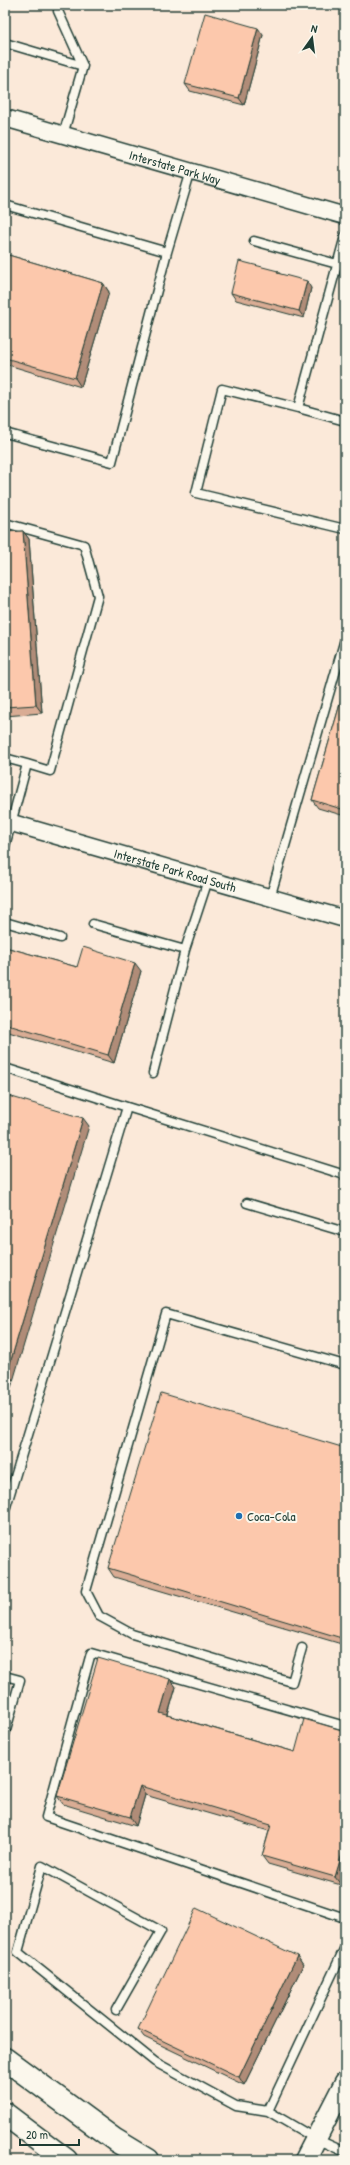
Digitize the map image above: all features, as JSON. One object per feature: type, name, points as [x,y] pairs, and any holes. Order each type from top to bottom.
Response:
[{"type":"main road","points":[[5,2059],[115,2140],[148,2160]]},
{"type":"main road","points":[[5,2114],[66,2160]]},
{"type":"street","name":"Interstate Park Way","points":[[5,118],[345,216]]},
{"type":"street","name":"Interstate Park Road South","points":[[8,822],[345,919]]},
{"type":"street","points":[[304,2160],[345,2082]]},
{"type":"lane","points":[[59,5],[58,11],[83,66],[63,135]]},
{"type":"lane","points":[[5,43],[83,66]]},
{"type":"lane","points":[[5,433],[112,462],[167,252],[191,171]]},
{"type":"lane","points":[[5,205],[167,252]]},
{"type":"lane","points":[[298,408],[345,236]]},
{"type":"lane","points":[[254,241],[337,264]]},
{"type":"lane","points":[[345,421],[222,389],[196,493],[345,530]]},
{"type":"lane","points":[[5,523],[84,544],[98,596],[50,771],[5,758]]},
{"type":"lane","points":[[270,898],[345,639]]},
{"type":"lane","points":[[5,846],[8,822],[27,764]]},
{"type":"lane","points":[[153,1073],[186,950],[208,880]]},
{"type":"lane","points":[[5,922],[60,938]]},
{"type":"lane","points":[[93,924],[186,950]]},
{"type":"lane","points":[[5,1068],[345,1175]]},
{"type":"lane","points":[[5,1510],[127,1107]]},
{"type":"lane","points":[[247,1203],[345,1232]]},
{"type":"lane","points":[[302,1648],[292,1682],[132,1634],[99,1616],[86,1591],[166,1314],[345,1365]]},
{"type":"lane","points":[[345,1726],[91,1653],[46,1817],[345,1918]]},
{"type":"lane","points":[[5,1676],[20,1680],[5,1734]]},
{"type":"lane","points":[[116,2010],[161,1931],[42,1866],[18,1952],[155,2062],[236,2106],[268,2111],[316,2139],[345,2152]]},
{"type":"lane","points":[[268,2111],[345,1947]]},
{"type":"building","points":[[205,13],[258,28],[239,98],[185,84]]},
{"type":"building","points":[[5,254],[103,283],[75,378],[5,358]]},
{"type":"building","points":[[239,261],[278,271],[277,273],[307,281],[299,311],[231,293]]},
{"type":"building","points":[[23,531],[36,705],[5,707],[5,532]]},
{"type":"building","points":[[345,687],[345,810],[312,800]]},
{"type":"building","points":[[5,947],[77,967],[83,947],[135,963],[108,1055],[5,1024]]},
{"type":"building","points":[[5,1095],[83,1118],[5,1380]]},
{"type":"building","name":"Coca-Cola","points":[[161,1393],[345,1448],[345,1639],[108,1568]]},
{"type":"building","points":[[98,1658],[170,1679],[160,1713],[295,1752],[304,1719],[345,1731],[345,1844],[335,1877],[262,1856],[271,1825],[140,1786],[130,1817],[57,1796]]},
{"type":"building","points":[[196,1908],[297,1956],[239,2077],[138,2029]]},
{"type":"place","name":"Coca-Cola","points":[[239,1516]]}]
